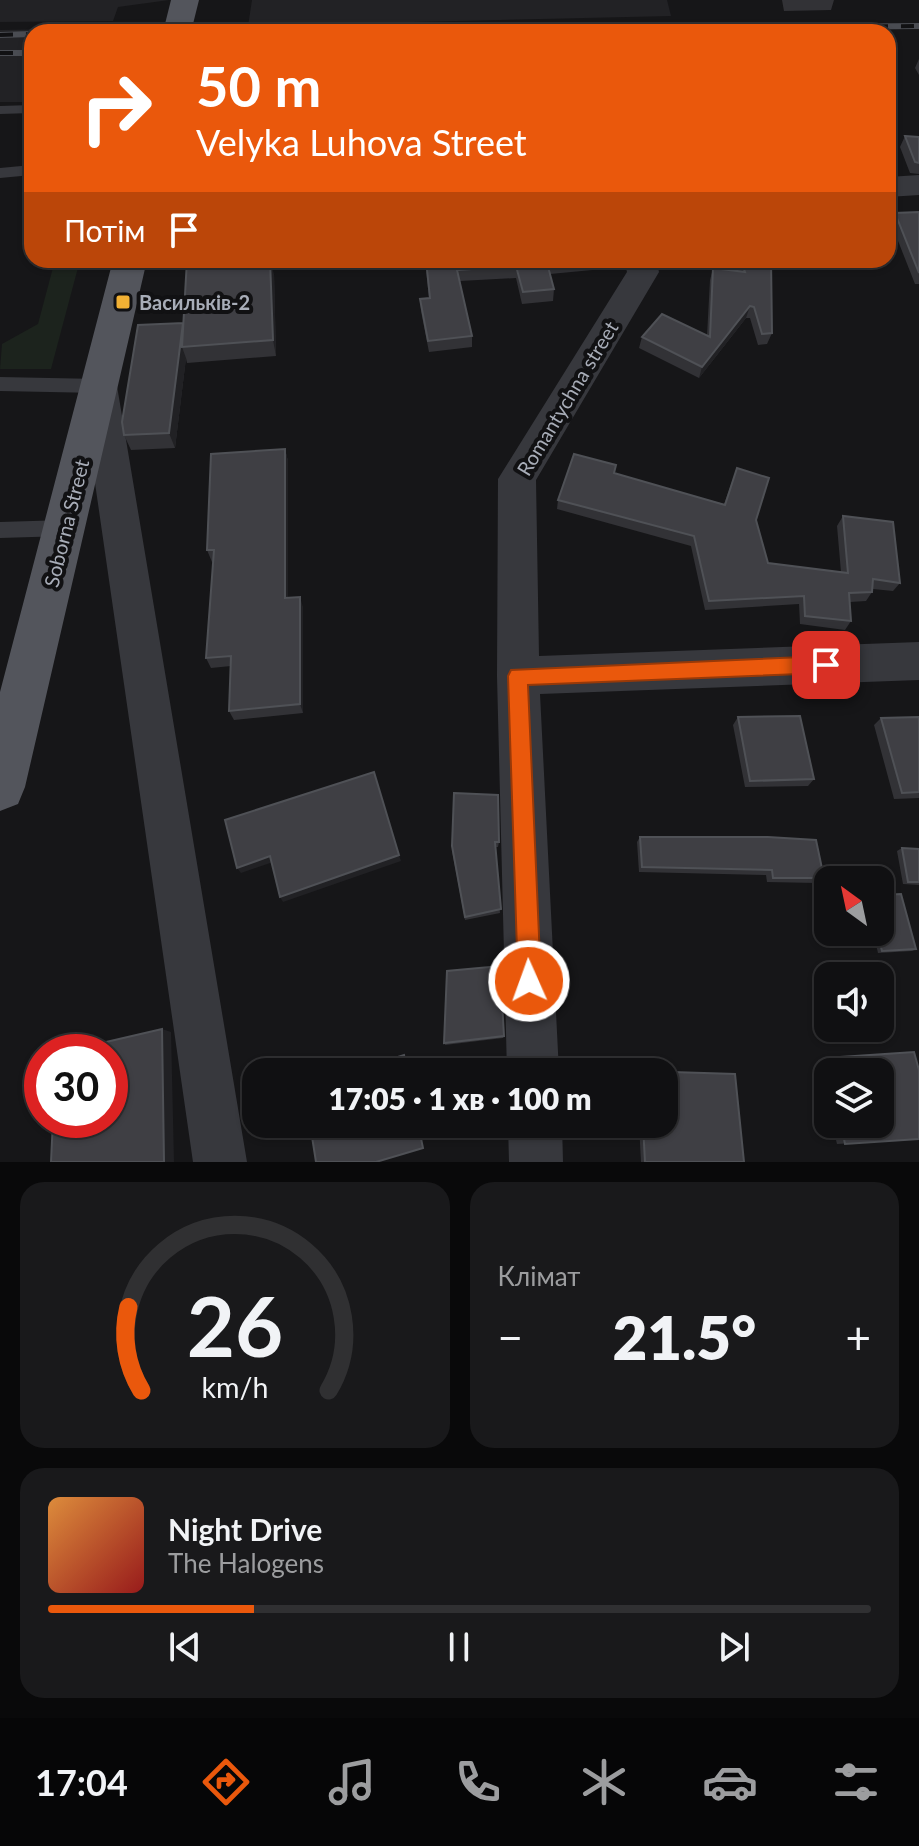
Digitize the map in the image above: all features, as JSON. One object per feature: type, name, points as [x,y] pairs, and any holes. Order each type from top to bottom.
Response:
[{"type":"main road","points":[[179,24],[185,0]]},
{"type":"main road","name":"Soborna Street","points":[[0,787],[128,268]]},
{"type":"street","points":[[896,186],[919,185]]},
{"type":"street","name":"Romantychna street","points":[[532,1058],[518,676],[517,479],[643,272],[642,268]]},
{"type":"street","points":[[99,386],[220,1162]]},
{"type":"street","points":[[518,676],[919,661]]},
{"type":"street","points":[[535,1138],[536,1162]]},
{"type":"lane","points":[[0,110],[24,109]]},
{"type":"lane","points":[[0,173],[24,171]]},
{"type":"lane","points":[[0,384],[99,386]]},
{"type":"lane","points":[[0,530],[65,528]]},
{"type":"shaded area","points":[[0,0],[169,0],[118,7],[113,21],[0,22]]},
{"type":"shaded area","points":[[252,0],[667,0],[671,16],[333,24],[248,24]]},
{"type":"shaded area","points":[[0,30],[24,30],[24,102],[0,102]]},
{"type":"shaded area","points":[[53,268],[78,268],[51,369],[0,369],[2,344],[38,324]]},
{"type":"building","points":[[905,136],[919,137],[919,163],[915,162]]},
{"type":"building","points":[[919,212],[919,273],[896,216],[896,213]]},
{"type":"building","points":[[187,268],[270,268],[273,340],[182,347]]},
{"type":"building","points":[[427,268],[486,268],[457,270],[472,336],[428,341],[420,299],[430,298]]},
{"type":"building","points":[[517,268],[548,268],[554,289],[523,292]]},
{"type":"building","points":[[713,268],[745,272],[744,268],[771,268],[772,333],[762,334],[754,307],[750,306],[702,367],[642,337],[662,314],[710,337]]},
{"type":"building","points":[[183,323],[169,433],[124,435],[122,422],[138,325]]},
{"type":"building","points":[[285,449],[285,598],[300,597],[300,704],[229,711],[231,656],[206,658],[214,550],[207,550],[211,454]]},
{"type":"building","points":[[574,454],[616,465],[614,473],[725,505],[737,468],[769,478],[756,520],[768,563],[848,573],[843,516],[893,522],[900,583],[873,579],[872,592],[849,593],[851,621],[805,616],[804,596],[709,601],[694,536],[558,500]]},
{"type":"building","points":[[800,716],[814,779],[750,781],[738,717]]},
{"type":"building","points":[[919,717],[919,792],[902,793],[881,718]]},
{"type":"building","points":[[374,772],[399,855],[280,897],[270,856],[237,868],[225,820]]},
{"type":"building","points":[[454,793],[498,795],[499,842],[495,842],[501,909],[465,917],[452,846]]},
{"type":"building","points":[[640,837],[816,840],[821,866],[814,866],[814,878],[773,878],[772,870],[642,867]]},
{"type":"building","points":[[902,848],[919,849],[919,882],[908,882]]},
{"type":"building","points":[[894,894],[901,894],[916,949],[882,951],[881,946],[894,946]]},
{"type":"building","points":[[500,966],[504,1036],[444,1043],[447,971]]},
{"type":"building","points":[[162,1029],[164,1162],[51,1162],[52,1138],[128,1138],[128,1037]]},
{"type":"building","points":[[914,1052],[919,1070],[919,1139],[845,1144],[844,1138],[894,1138],[894,1058],[826,1058]]},
{"type":"building","points":[[678,1072],[735,1074],[744,1162],[645,1162],[644,1138],[678,1138]]},
{"type":"building","points":[[312,1138],[421,1138],[423,1148],[376,1162],[316,1162]]},
{"type":"railway","points":[[896,26],[919,26]]},
{"type":"railway","points":[[0,35],[24,34]]},
{"type":"railway","points":[[0,53],[24,53]]},
{"type":"place","name":"Васильків-2","points":[[123,302]]},
{"type":"route","points":[[529,981],[518,676],[826,665]]}]
